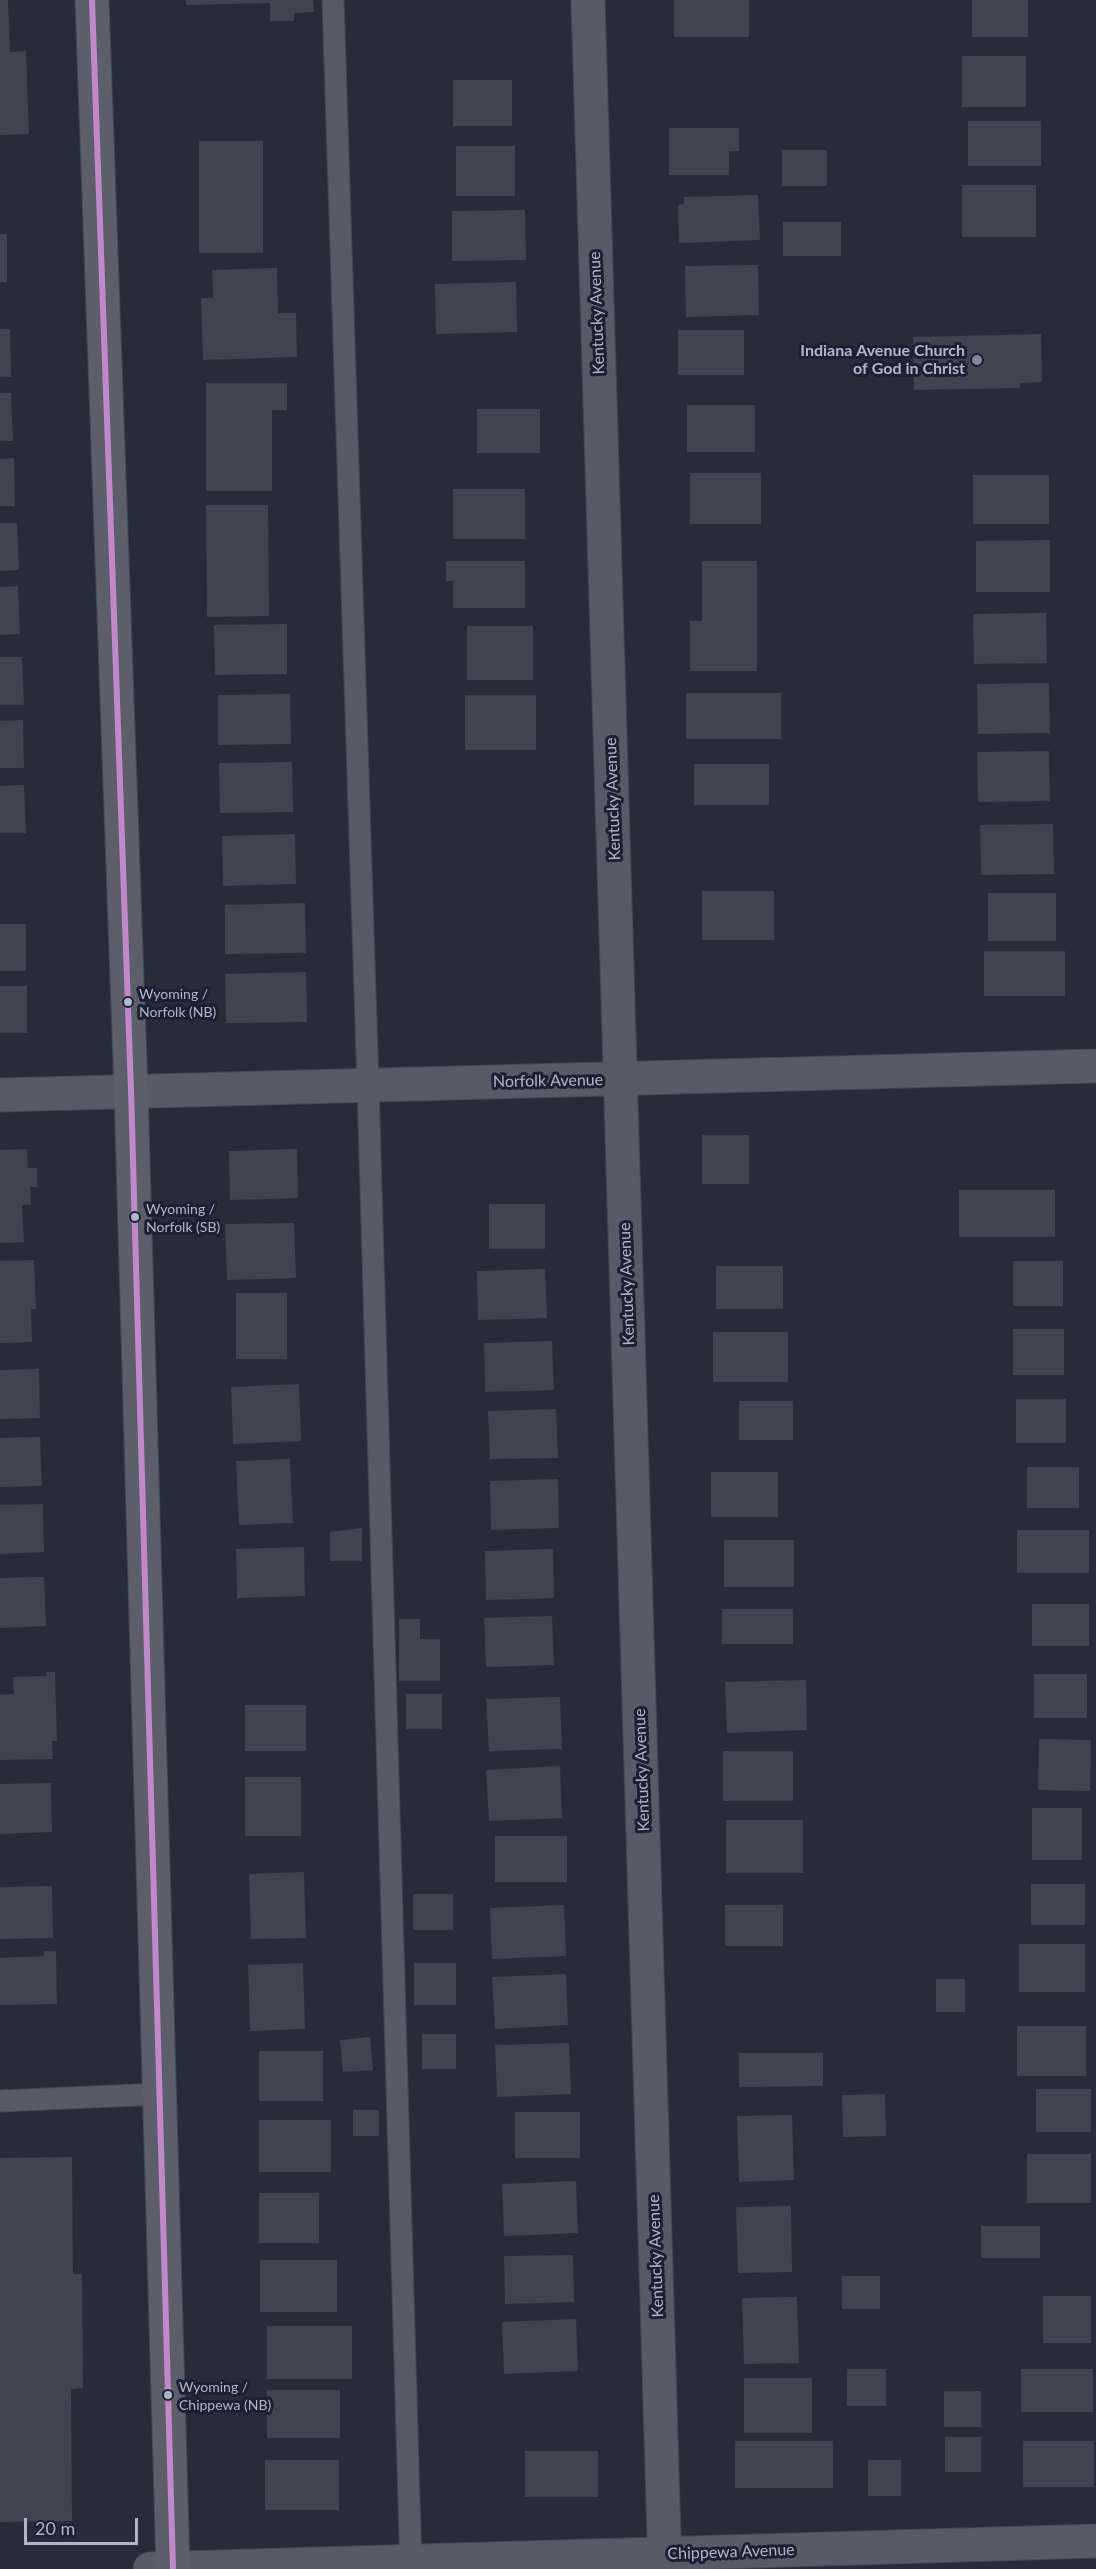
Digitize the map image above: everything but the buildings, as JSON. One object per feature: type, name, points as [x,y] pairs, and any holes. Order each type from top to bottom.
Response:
[{"type":"street","points":[[92,0],[131,1090],[159,2094],[165,2569]]},
{"type":"street","name":"Kentucky Avenue","points":[[588,0],[665,2562]]},
{"type":"street","name":"Norfolk Avenue","points":[[0,1095],[1096,1066]]},
{"type":"street","name":"Chippewa Avenue","points":[[165,2569],[665,2562],[1096,2541]]},
{"type":"lane","points":[[333,0],[368,1085],[410,2565]]},
{"type":"lane","points":[[0,2101],[159,2094]]},
{"type":"transit line","points":[[92,0],[131,1090],[173,2569]]},
{"type":"place","name":"Indiana Avenue Church of God in Christ","points":[[977,360]]},
{"type":"place","name":"Wyoming / Norfolk (NB)","points":[[128,1002]]},
{"type":"place","name":"Wyoming / Norfolk (SB)","points":[[135,1217]]},
{"type":"place","name":"Wyoming / Chippewa (NB)","points":[[168,2395]]}]
